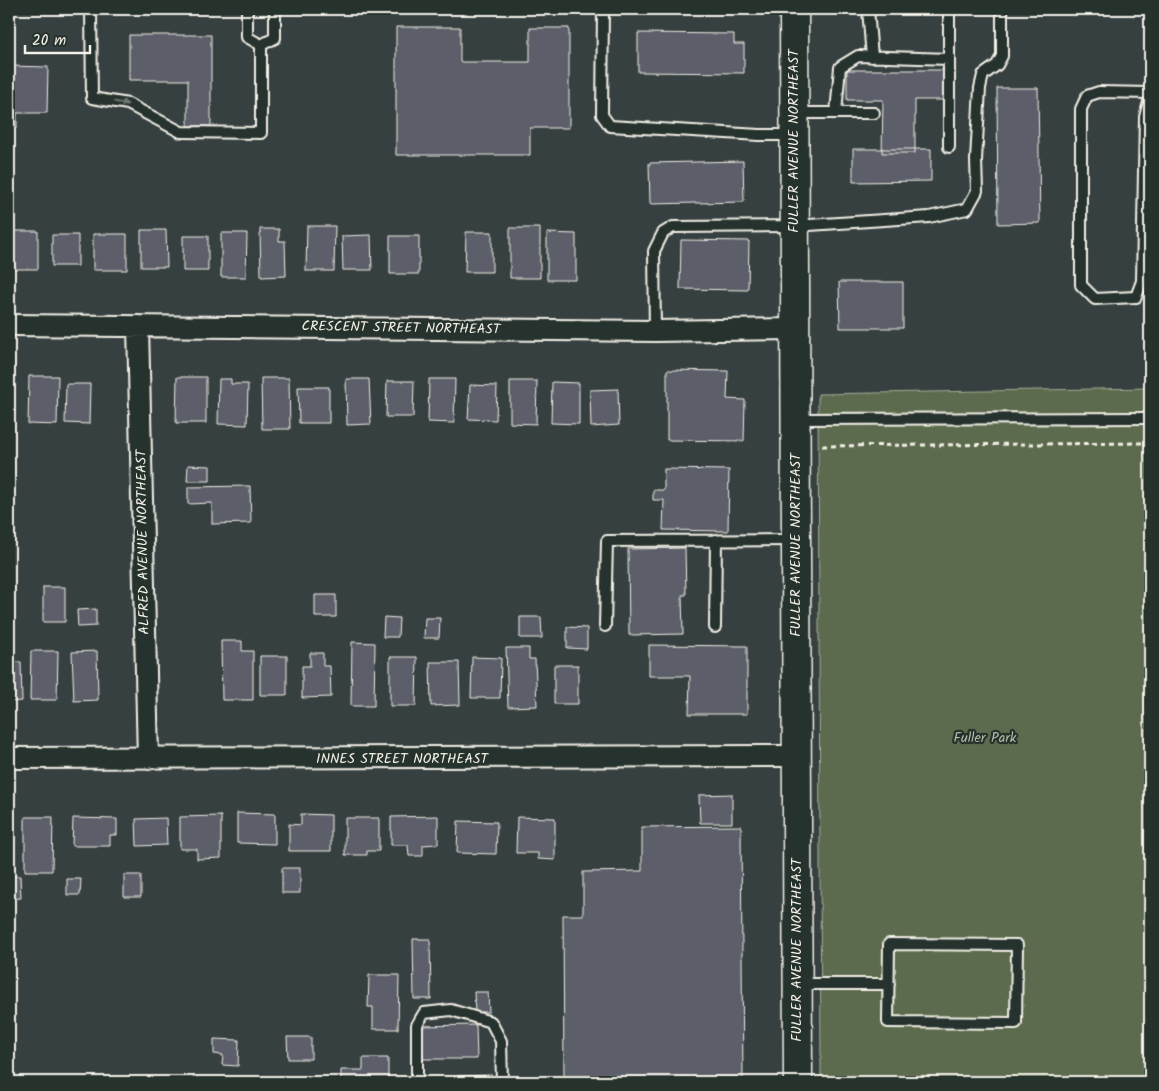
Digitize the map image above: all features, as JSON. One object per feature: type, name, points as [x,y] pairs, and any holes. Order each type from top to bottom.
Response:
[{"type":"main road","name":"FULLER AVENUE NORTHEAST","points":[[794,9],[798,1082]]},
{"type":"street","name":"CRESCENT STREET NORTHEAST","points":[[9,325],[655,330],[794,329]]},
{"type":"street","name":"ALFRED AVENUE NORTHEAST","points":[[138,326],[148,759]]},
{"type":"street","name":"INNES STREET NORTHEAST","points":[[9,758],[796,756]]},
{"type":"lane","points":[[91,9],[92,98],[128,104],[181,132],[261,133],[261,45]]},
{"type":"lane","points":[[247,9],[247,37],[261,45]]},
{"type":"lane","points":[[261,45],[275,38],[275,9]]},
{"type":"lane","points":[[603,9],[602,115],[610,126],[758,135],[836,113],[874,113]]},
{"type":"lane","points":[[868,9],[872,57]]},
{"type":"lane","points":[[949,9],[949,147]]},
{"type":"lane","points":[[655,330],[654,251],[663,234],[673,227],[794,226],[930,217],[967,209],[977,191],[976,160],[980,88],[983,75],[997,64],[1002,56],[1002,9]]},
{"type":"lane","points":[[836,113],[840,68],[858,56],[948,59]]},
{"type":"lane","points":[[1150,93],[1098,92],[1087,96],[1081,109],[1081,285],[1095,299],[1136,297],[1142,282],[1145,117],[1150,98]]},
{"type":"lane","points":[[796,419],[1150,418]]},
{"type":"lane","points":[[715,627],[716,540]]},
{"type":"lane","points":[[605,626],[607,541],[796,540]]},
{"type":"lane","points":[[889,944],[1017,945],[1016,1023],[888,1022],[889,984],[889,944]]},
{"type":"lane","points":[[797,984],[889,984]]},
{"type":"lane","points":[[416,1082],[417,1025],[424,1013],[451,1010],[491,1022],[501,1041],[502,1082]]},
{"type":"path","points":[[822,446],[1146,443],[1150,446]]},
{"type":"path","points":[[1145,598],[1150,594]]},
{"type":"green space","name":"Fuller Park","points":[[1150,388],[1150,1082],[821,1082],[818,394]]},
{"type":"building","points":[[396,27],[460,27],[460,62],[530,62],[530,28],[569,28],[569,128],[530,128],[530,155],[396,155]]},
{"type":"building","points":[[638,33],[734,34],[734,44],[744,44],[744,73],[638,72]]},
{"type":"building","points":[[129,35],[211,35],[211,126],[188,126],[188,80],[129,80]]},
{"type":"building","points":[[9,66],[48,67],[47,113],[17,113],[17,128],[9,128]]},
{"type":"building","points":[[847,70],[946,70],[945,100],[915,100],[915,153],[882,153],[883,100],[847,100]]},
{"type":"building","points":[[997,88],[1038,88],[1040,223],[998,224]]},
{"type":"building","points":[[853,149],[931,149],[931,181],[853,182]]},
{"type":"building","points":[[743,161],[744,202],[650,204],[649,163]]},
{"type":"building","points":[[307,226],[335,226],[334,271],[306,271]]},
{"type":"building","points":[[510,228],[540,228],[540,278],[510,278]]},
{"type":"building","points":[[260,229],[279,229],[279,241],[285,241],[286,276],[261,277]]},
{"type":"building","points":[[141,230],[166,230],[167,267],[141,267]]},
{"type":"building","points":[[14,231],[38,231],[38,269],[14,269]]},
{"type":"building","points":[[466,232],[492,232],[492,272],[465,272]]},
{"type":"building","points":[[221,233],[247,233],[246,277],[221,277]]},
{"type":"building","points":[[547,233],[576,234],[576,280],[547,280]]},
{"type":"building","points":[[93,234],[127,234],[127,270],[93,270]]},
{"type":"building","points":[[52,235],[78,235],[78,266],[52,266]]},
{"type":"building","points":[[371,235],[372,270],[343,270],[342,236]]},
{"type":"building","points":[[183,236],[208,236],[208,271],[183,271]]},
{"type":"building","points":[[390,236],[419,236],[419,274],[390,274]]},
{"type":"building","points":[[681,240],[749,241],[748,290],[680,289]]},
{"type":"building","points":[[839,282],[903,282],[903,328],[840,328]]},
{"type":"building","points":[[667,370],[728,371],[727,399],[745,400],[744,441],[667,440]]},
{"type":"building","points":[[29,376],[58,376],[57,425],[28,424]]},
{"type":"building","points":[[177,377],[206,377],[206,423],[176,423]]},
{"type":"building","points":[[261,378],[289,378],[290,429],[262,429]]},
{"type":"building","points":[[219,379],[231,379],[231,384],[248,384],[247,425],[218,424]]},
{"type":"building","points":[[346,379],[369,379],[371,424],[347,425]]},
{"type":"building","points":[[429,379],[455,379],[454,423],[428,422]]},
{"type":"building","points":[[387,381],[414,381],[413,417],[386,417]]},
{"type":"building","points":[[510,381],[537,381],[536,424],[510,423]]},
{"type":"building","points":[[552,382],[579,383],[579,424],[551,423]]},
{"type":"building","points":[[66,384],[90,384],[89,424],[65,423]]},
{"type":"building","points":[[470,385],[497,386],[496,420],[468,419]]},
{"type":"building","points":[[298,387],[329,387],[329,423],[299,423]]},
{"type":"building","points":[[618,389],[619,425],[591,427],[590,390]]},
{"type":"building","points":[[188,465],[210,466],[210,481],[187,481]]},
{"type":"building","points":[[664,469],[729,470],[728,531],[663,530],[664,500],[653,500],[653,490],[664,490]]},
{"type":"building","points":[[250,486],[251,523],[212,524],[212,503],[188,504],[188,487]]},
{"type":"building","points":[[685,548],[686,595],[682,595],[683,634],[629,635],[628,549]]},
{"type":"building","points":[[43,587],[65,587],[65,622],[43,622]]},
{"type":"building","points":[[315,595],[336,595],[336,617],[315,617]]},
{"type":"building","points":[[96,609],[96,626],[78,627],[77,610]]},
{"type":"building","points":[[384,617],[399,618],[398,637],[383,637]]},
{"type":"building","points":[[520,617],[541,617],[542,638],[520,638]]},
{"type":"building","points":[[425,618],[440,618],[439,638],[424,638]]},
{"type":"building","points":[[567,627],[587,628],[587,649],[567,648]]},
{"type":"building","points":[[221,641],[242,641],[242,651],[253,651],[253,700],[222,700]]},
{"type":"building","points":[[352,642],[375,643],[374,706],[351,706]]},
{"type":"building","points":[[649,645],[747,646],[747,714],[689,714],[690,676],[649,676]]},
{"type":"building","points":[[506,648],[529,648],[529,659],[535,659],[537,706],[508,707]]},
{"type":"building","points":[[31,651],[58,651],[57,700],[30,700]]},
{"type":"building","points":[[97,651],[98,700],[74,701],[72,652]]},
{"type":"building","points":[[310,653],[323,653],[323,666],[330,666],[331,697],[302,698],[302,666],[310,666]]},
{"type":"building","points":[[260,656],[287,656],[287,695],[260,695]]},
{"type":"building","points":[[390,657],[417,657],[416,706],[390,706]]},
{"type":"building","points":[[472,657],[501,658],[500,698],[471,698]]},
{"type":"building","points":[[9,662],[21,662],[22,701],[9,702]]},
{"type":"building","points":[[430,662],[459,662],[460,705],[431,706]]},
{"type":"building","points":[[554,665],[578,665],[578,704],[554,704]]},
{"type":"building","points":[[732,794],[732,823],[700,823],[699,795]]},
{"type":"building","points":[[237,813],[275,814],[275,844],[237,843]]},
{"type":"building","points":[[9,814],[12,814],[12,847],[9,847]]},
{"type":"building","points":[[301,814],[331,815],[331,851],[289,851],[289,824],[301,825]]},
{"type":"building","points":[[221,816],[221,858],[197,859],[197,849],[180,849],[180,817]]},
{"type":"building","points":[[438,816],[438,844],[423,845],[423,856],[409,856],[408,845],[391,845],[391,817]]},
{"type":"building","points":[[25,817],[53,817],[52,871],[25,871]]},
{"type":"building","points":[[517,817],[555,818],[555,860],[538,859],[538,853],[516,853]]},
{"type":"building","points":[[73,818],[117,819],[117,835],[110,835],[110,846],[72,846]]},
{"type":"building","points":[[166,818],[167,845],[137,846],[136,819]]},
{"type":"building","points":[[345,818],[379,818],[379,851],[367,851],[367,855],[345,855]]},
{"type":"building","points":[[458,821],[497,822],[496,854],[457,853]]},
{"type":"building","points":[[741,826],[743,1082],[564,1082],[563,915],[583,915],[583,872],[642,871],[642,827]]},
{"type":"building","points":[[282,868],[300,868],[300,893],[282,893]]},
{"type":"building","points":[[124,875],[141,875],[141,897],[124,897]]},
{"type":"building","points":[[9,876],[20,876],[21,898],[9,899]]},
{"type":"building","points":[[67,879],[81,879],[80,895],[67,895]]},
{"type":"building","points":[[413,939],[430,939],[431,999],[414,999]]},
{"type":"building","points":[[369,975],[399,975],[398,1029],[373,1029],[373,1007],[368,1007]]},
{"type":"building","points":[[474,992],[488,992],[489,1012],[475,1012]]},
{"type":"building","points":[[476,1025],[477,1059],[420,1059],[419,1026]]},
{"type":"building","points":[[287,1037],[311,1037],[311,1059],[288,1059]]},
{"type":"building","points":[[214,1039],[239,1040],[238,1066],[222,1065],[223,1055],[214,1054]]},
{"type":"building","points":[[363,1058],[388,1058],[388,1082],[341,1082],[341,1070],[363,1070]]},
{"type":"building","points":[[492,1075],[492,1082],[458,1082],[458,1076]]},
{"type":"building","points":[[164,1078],[164,1082],[129,1082],[129,1079]]},
{"type":"building","points":[[281,1079],[281,1082],[251,1082],[251,1080]]}]
